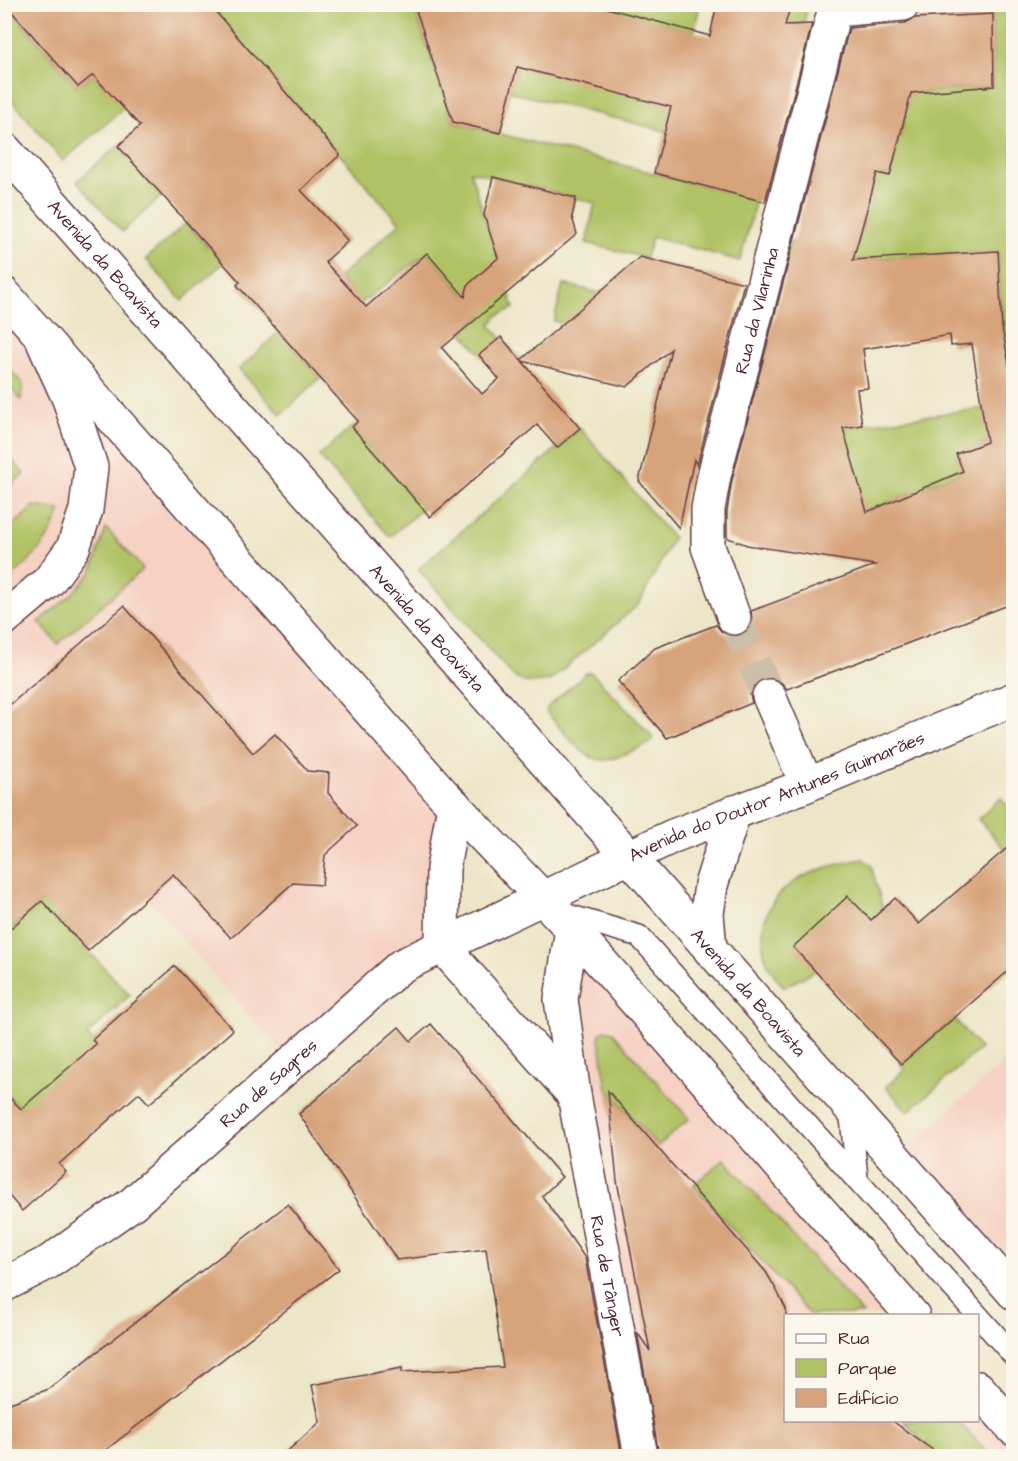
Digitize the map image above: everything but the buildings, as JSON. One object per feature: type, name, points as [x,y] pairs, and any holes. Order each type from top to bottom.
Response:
[{"type":"main road","points":[[836,7],[903,4]]},
{"type":"main road","name":"Rua da Vilarinha","points":[[734,618],[708,547],[708,509],[714,476],[836,7]]},
{"type":"main road","name":"Avenida da Boavista","points":[[4,149],[1014,1293]]},
{"type":"main road","points":[[4,294],[454,805],[557,913],[912,1314]]},
{"type":"main road","points":[[4,618],[49,580],[73,548],[87,510],[91,467],[69,399],[38,332]]},
{"type":"main road","points":[[769,696],[807,785]]},
{"type":"main road","name":"Avenida do Doutor Antunes Guimarães","points":[[557,913],[628,856],[1014,699]]},
{"type":"main road","points":[[454,805],[443,869],[442,946],[574,1095]]},
{"type":"main road","points":[[710,950],[706,914],[711,885],[734,812]]},
{"type":"main road","name":"Rua de Sagres","points":[[4,1285],[49,1262],[132,1204],[401,966],[486,927],[557,913]]},
{"type":"main road","name":"Rua de Tânger","points":[[557,913],[561,999],[574,1095],[641,1456]]},
{"type":"main road","points":[[979,1389],[1014,1429]]},
{"type":"lane","points":[[557,913],[639,936],[977,1314]]},
{"type":"lane","points":[[850,1107],[857,1178]]},
{"type":"lane","points":[[979,1316],[1014,1356]]},
{"type":"shaded area","points":[[4,294],[454,805],[442,946],[291,1063],[118,866],[5,964]]},
{"type":"shaded area","points":[[572,929],[912,1314],[784,1314],[784,1422],[979,1422],[979,1389],[1013,1429],[1013,1456],[641,1456],[574,1095]]},
{"type":"shaded area","points":[[1013,1054],[1013,1293],[895,1158]]},
{"type":"green space","points":[[4,5],[13,5],[9,9],[78,87],[93,75],[104,87],[130,5],[413,5],[453,122],[756,199],[740,261],[652,237],[646,258],[586,243],[595,203],[470,171],[514,308],[498,315],[490,325],[521,360],[501,378],[462,332],[481,315],[427,253],[361,303],[339,277],[400,223],[259,63],[196,46],[63,161],[5,92]]},
{"type":"green space","points":[[592,5],[700,5],[694,32]]},
{"type":"green space","points":[[791,5],[808,5],[803,26],[787,21]]},
{"type":"green space","points":[[1013,12],[1013,391],[1002,327],[998,251],[853,260],[864,222],[854,167],[890,176],[904,121],[871,96],[994,86],[993,14]]},
{"type":"green space","points":[[522,50],[695,111],[665,131],[510,92]]},
{"type":"green space","points":[[118,146],[162,196],[122,232],[77,181]]},
{"type":"green space","points":[[305,187],[182,301],[146,259],[186,223],[208,247]]},
{"type":"green space","points":[[790,242],[852,260],[783,264]]},
{"type":"green space","points":[[563,284],[604,294],[594,332],[554,321]]},
{"type":"green space","points":[[279,332],[320,378],[281,415],[239,369]]},
{"type":"green space","points":[[4,363],[23,384],[21,400],[5,381]]},
{"type":"green space","points":[[1013,404],[1013,432],[956,454],[963,471],[808,537],[815,431]]},
{"type":"green space","points":[[352,427],[423,508],[390,537],[319,456]]},
{"type":"green space","points":[[580,428],[673,538],[639,604],[551,680],[525,682],[511,674],[418,569]]},
{"type":"green space","points":[[5,451],[24,474],[4,490]]},
{"type":"green space","points":[[34,506],[61,510],[45,542],[5,583],[5,533]]},
{"type":"green space","points":[[106,528],[143,569],[58,644],[39,622],[71,595],[91,573]]},
{"type":"green space","points":[[591,672],[650,734],[653,739],[650,743],[616,757],[605,760],[597,759],[589,756],[574,743],[548,714],[546,710],[548,707],[586,673]]},
{"type":"green space","points":[[1001,798],[1013,812],[1013,844],[1006,851],[978,819]]},
{"type":"green space","points":[[863,859],[871,865],[883,909],[815,971],[784,987],[770,969],[763,946],[766,915],[774,900],[798,879],[830,866]]},
{"type":"green space","points":[[84,864],[117,866],[57,918],[130,995],[87,1035],[96,1044],[42,1144],[20,1108],[5,1092],[5,934]]},
{"type":"green space","points":[[954,1018],[980,1049],[908,1112],[886,1087],[904,1070],[901,1064]]},
{"type":"green space","points":[[605,1030],[613,1032],[689,1119],[658,1146],[607,1089],[599,1038],[600,1033]]},
{"type":"green space","points":[[724,1159],[863,1314],[809,1314],[693,1185]]},
{"type":"green space","points":[[905,1422],[959,1422],[991,1456],[936,1456]]},
{"type":"tunnel","points":[[734,618],[769,696]]}]
